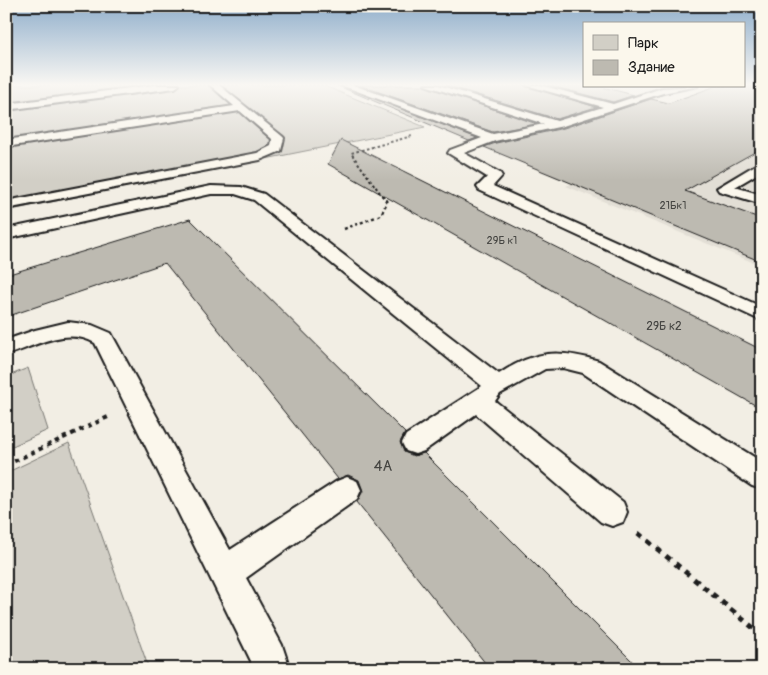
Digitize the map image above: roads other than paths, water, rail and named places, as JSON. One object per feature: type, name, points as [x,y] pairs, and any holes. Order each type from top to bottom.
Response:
[{"type":"lane","points":[[6,144],[186,116]]},
{"type":"lane","points":[[6,205],[260,156],[276,148],[278,138],[252,116]]},
{"type":"lane","points":[[432,116],[492,138]]},
{"type":"lane","points":[[534,116],[559,124]]},
{"type":"lane","points":[[581,116],[559,124],[492,138],[454,153],[495,176],[484,187],[762,315]]},
{"type":"lane","points":[[762,165],[724,188],[762,200]]},
{"type":"lane","points":[[6,234],[211,190],[246,192],[259,197],[313,240],[488,393],[612,512]]},
{"type":"lane","points":[[6,348],[56,331],[79,329],[95,332],[103,338],[269,658],[271,669]]},
{"type":"lane","points":[[414,443],[529,365],[543,361],[569,361],[591,367],[762,477]]},
{"type":"lane","points":[[225,573],[347,490]]}]
